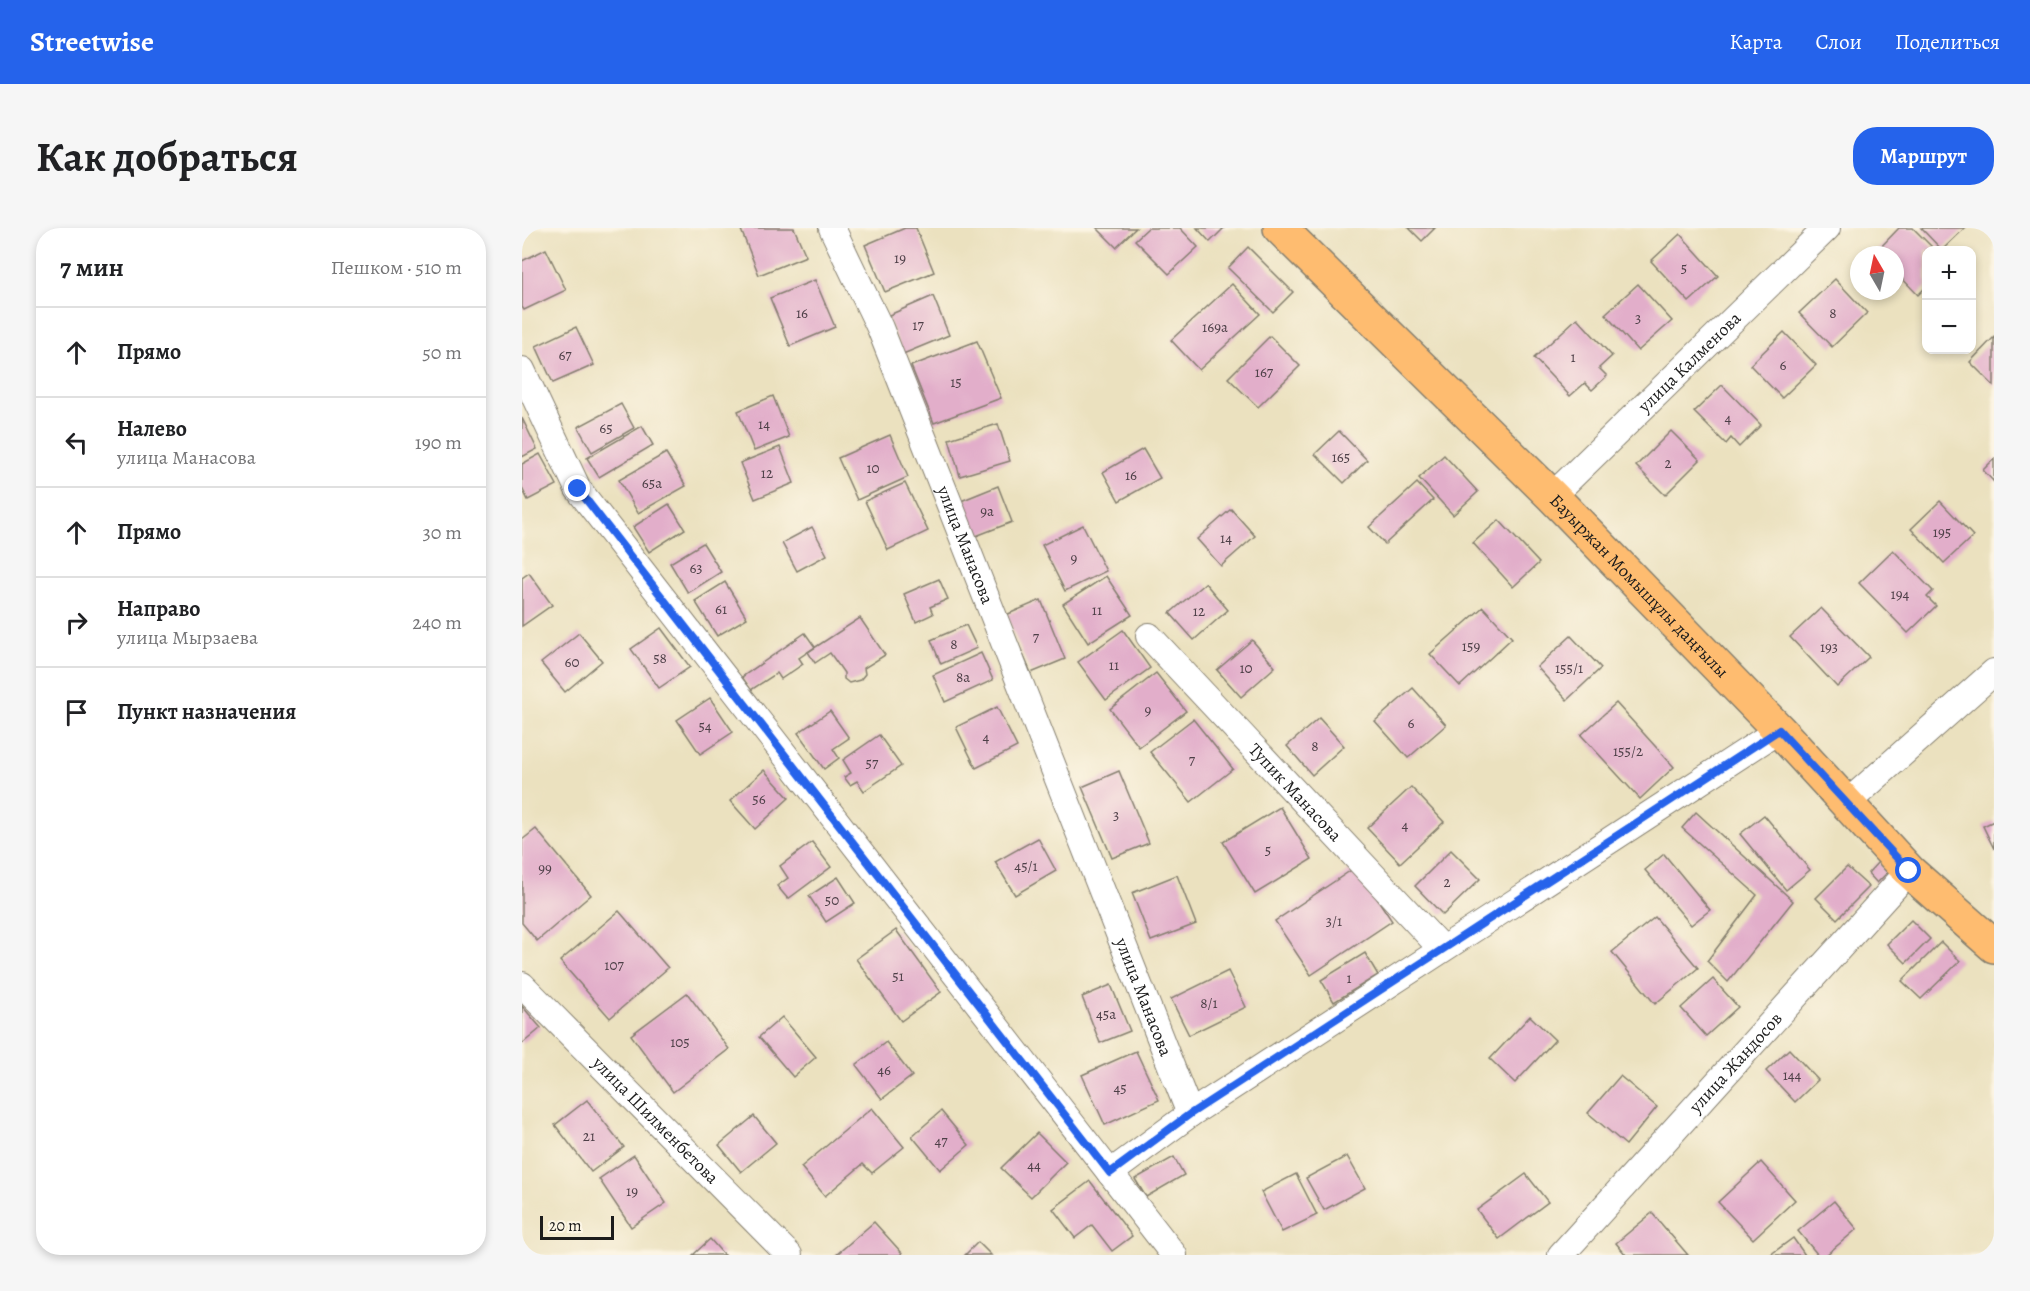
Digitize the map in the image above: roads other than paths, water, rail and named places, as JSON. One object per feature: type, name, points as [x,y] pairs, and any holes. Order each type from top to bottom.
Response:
[{"type":"main road","name":"Бауыржан Момышұлы даңғылы","points":[[1292,232],[1779,730],[1909,871],[1994,946]]},
{"type":"street","name":"улица Манасова","points":[[832,228],[885,339],[1190,1114]]},
{"type":"street","name":"улица Калменова","points":[[1552,496],[1827,228]]},
{"type":"street","points":[[522,370],[578,489],[1174,1255]]},
{"type":"street","name":"Тупик Манасова","points":[[1149,636],[1442,949]]},
{"type":"street","points":[[1846,804],[1994,672]]},
{"type":"street","points":[[1110,1173],[1190,1114],[1779,730]]},
{"type":"street","name":"улица Жандосов","points":[[1561,1255],[1909,871]]},
{"type":"street","name":"улица Шилменбетова","points":[[522,985],[789,1255]]}]
